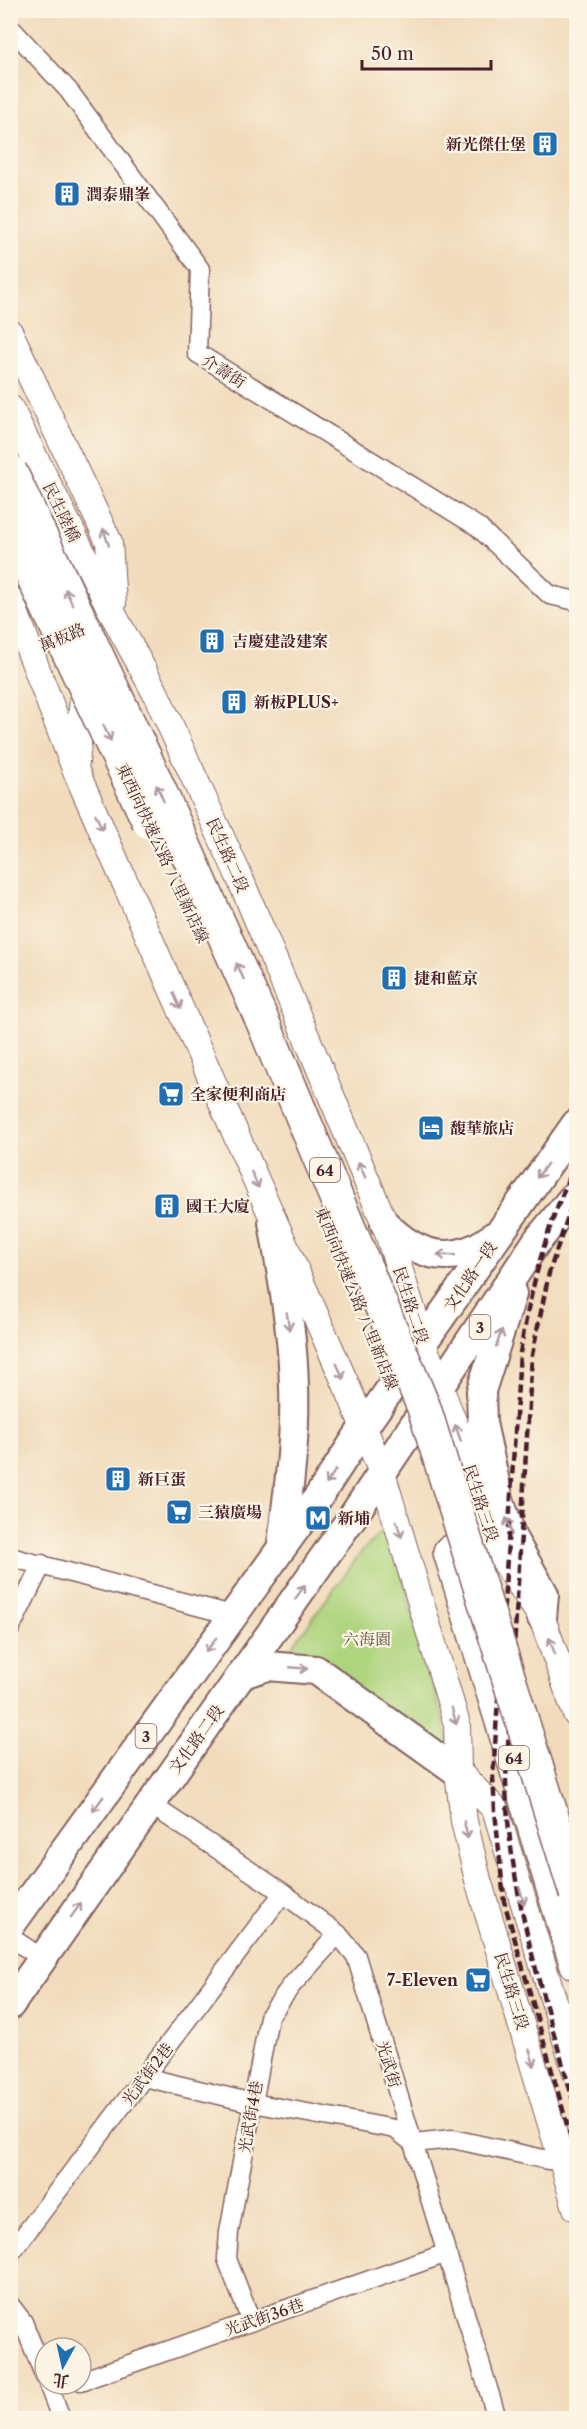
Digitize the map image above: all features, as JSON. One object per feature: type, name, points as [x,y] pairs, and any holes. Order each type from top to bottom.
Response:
[{"type":"highway","name":"東西向快速公路 八里新店線","points":[[10,471],[146,760],[262,1020],[424,1408],[576,1893]]},
{"type":"highway","name":"東西向快速公路 八里新店線","points":[[10,528],[241,1023],[365,1312],[407,1419],[576,1963]]},
{"type":"main road","name":"民生路二段","points":[[10,333],[109,542],[114,616],[155,692],[238,874],[385,1224],[423,1344],[440,1384]]},
{"type":"main road","name":"民生陸橋","points":[[10,408],[114,616]]},
{"type":"main road","points":[[12,602],[20,655]]},
{"type":"main road","name":"萬板路","points":[[20,655],[114,616]]},
{"type":"main road","points":[[10,633],[75,769],[352,1398],[382,1473]]},
{"type":"main road","points":[[75,769],[82,699],[87,676],[93,667],[111,663],[125,668],[138,675],[155,692]]},
{"type":"main road","name":"文化路一段","points":[[363,1428],[576,1124]]},
{"type":"main road","name":"3","points":[[382,1473],[537,1241],[576,1194]]},
{"type":"main road","points":[[273,1222],[290,1327],[294,1387],[293,1447],[281,1546]]},
{"type":"main road","points":[[385,1224],[400,1240],[418,1250],[440,1255],[454,1256],[481,1246],[498,1233]]},
{"type":"main road","points":[[520,1269],[481,1391],[482,1423],[498,1496],[512,1538],[544,1594],[542,1618]]},
{"type":"main road","name":"民生路三段","points":[[440,1384],[492,1542],[542,1618],[576,1714]]},
{"type":"main road","name":"3","points":[[10,1926],[319,1496],[363,1428]]},
{"type":"main road","name":"民生路三段","points":[[382,1473],[457,1724],[458,1772],[464,1821],[478,1880],[576,2208]]},
{"type":"main road","name":"文化路二段","points":[[10,2005],[382,1473]]},
{"type":"main road","points":[[242,1674],[268,1666],[315,1670],[458,1772],[495,1809],[576,2073]]},
{"type":"street","name":"介壽街","points":[[10,27],[69,91],[200,269],[197,353],[478,527],[550,595],[576,601]]},
{"type":"street","points":[[10,1557],[232,1615]]},
{"type":"street","points":[[10,1629],[42,1564]]},
{"type":"street","name":"光武街","points":[[150,1804],[283,1893],[338,1934],[356,1956],[497,2418]]},
{"type":"street","name":"光武街2巷","points":[[10,2254],[283,1893]]},
{"type":"street","name":"光武街4巷","points":[[251,2321],[227,2259],[269,2017],[291,1986],[338,1934]]},
{"type":"street","points":[[10,1937],[43,1959]]},
{"type":"street","points":[[144,2077],[253,2103],[395,2129],[413,2143],[453,2139],[548,2160],[562,2158]]},
{"type":"street","name":"光武街36巷","points":[[93,2377],[447,2253]]},
{"type":"street","points":[[10,2305],[17,2327],[33,2356]]},
{"type":"street","points":[[53,2396],[61,2418]]},
{"type":"green space","name":"六海園","points":[[388,1526],[458,1772],[316,1670],[293,1645],[362,1551]]},
{"type":"railway","points":[[576,1164],[548,1232],[529,1304],[520,1353],[493,1777],[504,1901],[576,2156]]},
{"type":"railway","points":[[576,1192],[549,1273],[532,1355],[506,1778],[508,1821],[521,1905],[541,1988],[576,2111]]},
{"type":"place","name":"新光傑仕堡","points":[[545,144]]},
{"type":"place","name":"潤泰鼎峯","points":[[67,194]]},
{"type":"place","name":"吉慶建設建案","points":[[212,641]]},
{"type":"place","name":"新板PLUS+","points":[[234,702]]},
{"type":"place","name":"捷和藍京","points":[[394,978]]},
{"type":"place","name":"全家便利商店","points":[[171,1094]]},
{"type":"place","name":"馥華旅店","points":[[431,1128]]},
{"type":"place","name":"國王大廈","points":[[167,1206]]},
{"type":"place","name":"新巨蛋","points":[[118,1479]]},
{"type":"place","name":"三猿廣場","points":[[179,1512]]},
{"type":"place","name":"新埔","points":[[318,1518]]},
{"type":"place","name":"7-Eleven","points":[[478,1980]]}]
